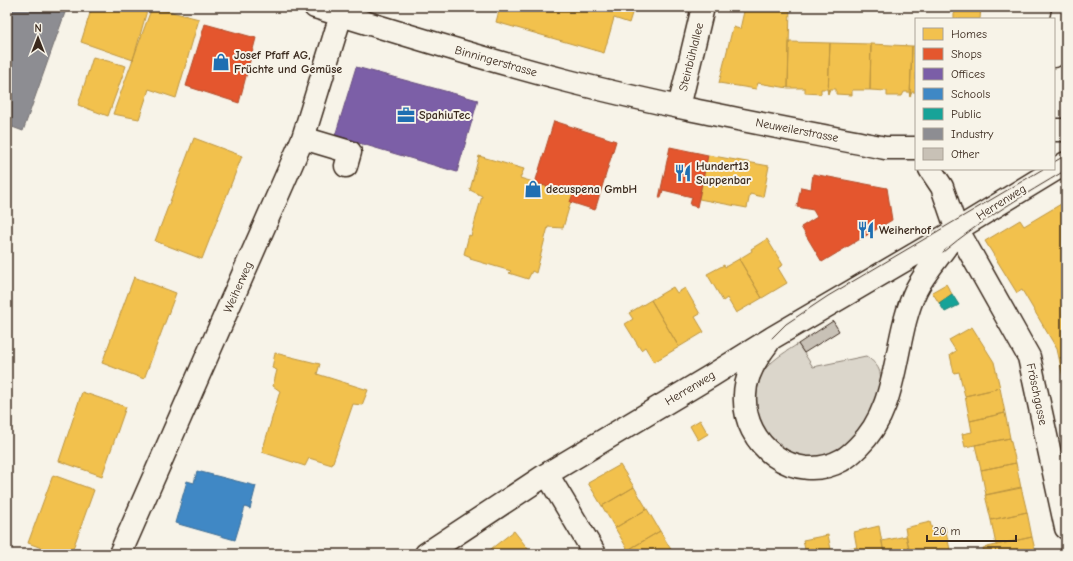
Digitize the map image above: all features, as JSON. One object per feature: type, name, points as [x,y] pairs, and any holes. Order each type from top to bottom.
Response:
[{"type":"street","name":"Binningerstrasse","points":[[315,7],[568,81],[679,106]]},
{"type":"street","name":"Steinbühlallee","points":[[679,106],[703,7]]},
{"type":"street","points":[[1055,51],[1064,7]]},
{"type":"street","name":"Weiherweg","points":[[120,554],[304,138],[341,15]]},
{"type":"street","name":"Neuweilerstrasse","points":[[679,106],[885,148],[915,148]]},
{"type":"street","points":[[1055,130],[1066,130]]},
{"type":"street","points":[[304,138],[350,152],[346,166]]},
{"type":"street","name":"Herrenweg","points":[[1055,170],[1066,163]]},
{"type":"street","points":[[772,338],[764,348],[753,367],[744,394],[746,416],[753,433],[768,452],[793,465],[810,468],[823,467],[842,460],[867,438],[880,419],[888,395],[907,315],[916,290],[929,268],[943,252],[958,229],[942,187],[931,170]]},
{"type":"street","name":"Herrenweg","points":[[426,554],[547,474],[1055,170]]},
{"type":"street","name":"Fröschgasse","points":[[958,229],[1029,357],[1066,528]]},
{"type":"street","points":[[547,474],[595,554]]},
{"type":"shaded area","points":[[798,344],[813,367],[866,356],[876,365],[880,375],[880,385],[874,403],[859,432],[849,443],[840,449],[814,458],[791,453],[782,448],[766,433],[757,414],[757,393],[762,374],[773,361]]},
{"type":"building: Homes","points":[[92,7],[148,7],[133,60],[81,42]]},
{"type":"building: Homes","points":[[152,7],[199,19],[176,98],[149,89],[139,119],[113,114]]},
{"type":"building: Homes","points":[[500,7],[634,7],[629,23],[614,18],[604,53],[496,22]]},
{"type":"building: Homes","points":[[745,7],[790,7],[788,88],[758,83],[756,89],[719,83],[733,27],[740,29]]},
{"type":"building: Homes","points":[[954,7],[981,7],[980,18],[954,18]]},
{"type":"building: Homes","points":[[789,42],[830,43],[828,94],[827,89],[821,89],[821,94],[805,93],[805,88],[788,88]]},
{"type":"building: Homes","points":[[830,43],[871,44],[870,90],[852,90],[852,95],[836,94],[836,89],[830,89],[828,94]]},
{"type":"building: Homes","points":[[871,44],[912,46],[910,97],[909,92],[904,92],[902,96],[887,96],[887,91],[870,90]]},
{"type":"building: Homes","points":[[912,46],[915,46],[915,92],[912,92],[910,97]]},
{"type":"building: Homes","points":[[93,57],[126,66],[108,116],[78,105]]},
{"type":"building: Homes","points":[[194,138],[242,156],[202,259],[155,241]]},
{"type":"building: Homes","points":[[708,155],[769,166],[763,197],[750,194],[747,208],[699,199]]},
{"type":"building: Homes","points":[[479,156],[524,169],[520,178],[573,194],[563,228],[548,227],[536,273],[532,271],[528,279],[509,273],[511,271],[470,259],[471,257],[464,254],[469,235],[471,236],[482,196],[470,190]]},
{"type":"building: Homes","points":[[1066,201],[1066,357],[1059,358],[1057,349],[1022,290],[1017,293],[985,241],[1020,220],[1024,226]]},
{"type":"building: Homes","points":[[767,239],[783,265],[778,268],[787,283],[762,298],[739,259]]},
{"type":"building: Homes","points":[[739,259],[762,298],[736,313],[727,298],[723,301],[707,274],[724,265],[725,267]]},
{"type":"building: Homes","points":[[134,277],[176,293],[144,379],[102,363]]},
{"type":"building: Homes","points":[[946,284],[952,294],[939,303],[932,292]]},
{"type":"building: Homes","points":[[673,287],[677,293],[685,288],[700,314],[695,317],[704,332],[679,347],[651,300]]},
{"type":"building: Homes","points":[[651,300],[679,347],[654,362],[645,347],[641,350],[625,324],[633,319],[629,313]]},
{"type":"building: Homes","points":[[972,327],[994,362],[1000,388],[965,396],[959,372],[954,373],[950,355],[956,351],[949,340]]},
{"type":"building: Homes","points":[[275,353],[320,364],[317,374],[368,390],[362,405],[353,404],[332,465],[309,458],[305,466],[262,452],[280,391],[273,386],[277,370],[272,368]]},
{"type":"building: Homes","points":[[1066,357],[1066,393],[1059,358]]},
{"type":"building: Homes","points":[[1000,388],[1005,413],[970,421],[965,396]]},
{"type":"building: Homes","points":[[82,392],[126,407],[102,476],[59,461]]},
{"type":"building: Homes","points":[[1005,413],[1010,438],[965,447],[962,434],[972,432],[970,421]]},
{"type":"building: Homes","points":[[700,420],[708,434],[698,440],[690,426]]},
{"type":"building: Homes","points":[[1010,438],[1016,463],[981,470],[975,445]]},
{"type":"building: Homes","points":[[1016,463],[1021,488],[986,495],[981,470]]},
{"type":"building: Homes","points":[[620,465],[634,487],[602,506],[588,483]]},
{"type":"building: Homes","points":[[53,475],[94,490],[71,554],[58,554],[28,543]]},
{"type":"building: Homes","points":[[634,487],[647,509],[615,528],[602,506]]},
{"type":"building: Homes","points":[[1021,487],[1027,512],[991,520],[985,495]]},
{"type":"building: Homes","points":[[647,509],[660,531],[628,550],[615,528]]},
{"type":"building: Homes","points":[[1027,512],[1032,537],[996,545],[991,520]]},
{"type":"building: Homes","points":[[930,522],[932,529],[945,527],[951,554],[910,554],[905,528]]},
{"type":"building: Homes","points":[[879,526],[884,554],[858,554],[854,532]]},
{"type":"building: Homes","points":[[514,531],[532,554],[489,554],[487,552]]},
{"type":"building: Homes","points":[[660,531],[673,553],[630,554],[628,550]]},
{"type":"building: Homes","points":[[828,535],[832,554],[806,554],[803,540]]},
{"type":"building: Homes","points":[[906,536],[910,554],[884,554],[882,541]]},
{"type":"building: Homes","points":[[1032,537],[1036,554],[984,554],[983,548]]},
{"type":"building: Homes","points":[[857,547],[858,554],[832,554],[832,551]]},
{"type":"building: Shops","name":"Josef Pfaff AG, Früchte und Gemüse","points":[[205,24],[256,38],[239,103],[186,86]]},
{"type":"building: Shops","points":[[554,121],[616,141],[595,210],[570,202],[573,194],[535,183]]},
{"type":"building: Shops","points":[[670,147],[708,155],[697,207],[690,205],[692,197],[663,190],[661,198],[659,198]]},
{"type":"building: Shops","points":[[813,174],[887,188],[892,220],[822,262],[801,227],[817,217],[813,210],[797,207],[801,187],[811,189]]},
{"type":"building: Offices","points":[[356,67],[478,100],[457,172],[335,136]]},
{"type":"building: Schools","points":[[197,471],[256,486],[250,509],[245,507],[235,540],[175,523],[187,481],[194,483]]},
{"type":"building: Public","points":[[952,294],[959,305],[945,312],[939,303]]},
{"type":"building: Industry","points":[[7,7],[67,7],[23,131],[7,125]]},
{"type":"building: Other","points":[[833,321],[839,331],[804,353],[798,344]]},
{"type":"tram line","points":[[1055,161],[1066,155]]},
{"type":"tram line","points":[[772,338],[786,324],[828,296],[1041,170]]},
{"type":"tram line","points":[[943,252],[957,240],[1019,198],[1066,170]]},
{"type":"place","name":"Josef Pfaff AG, Früchte und Gemüse","points":[[221,62]]},
{"type":"place","name":"SpahiuTec","points":[[406,115]]},
{"type":"place","name":"Hundert13 Suppenbar","points":[[683,173]]},
{"type":"place","name":"decuspena GmbH","points":[[533,189]]},
{"type":"place","name":"Weiherhof","points":[[866,230]]}]
